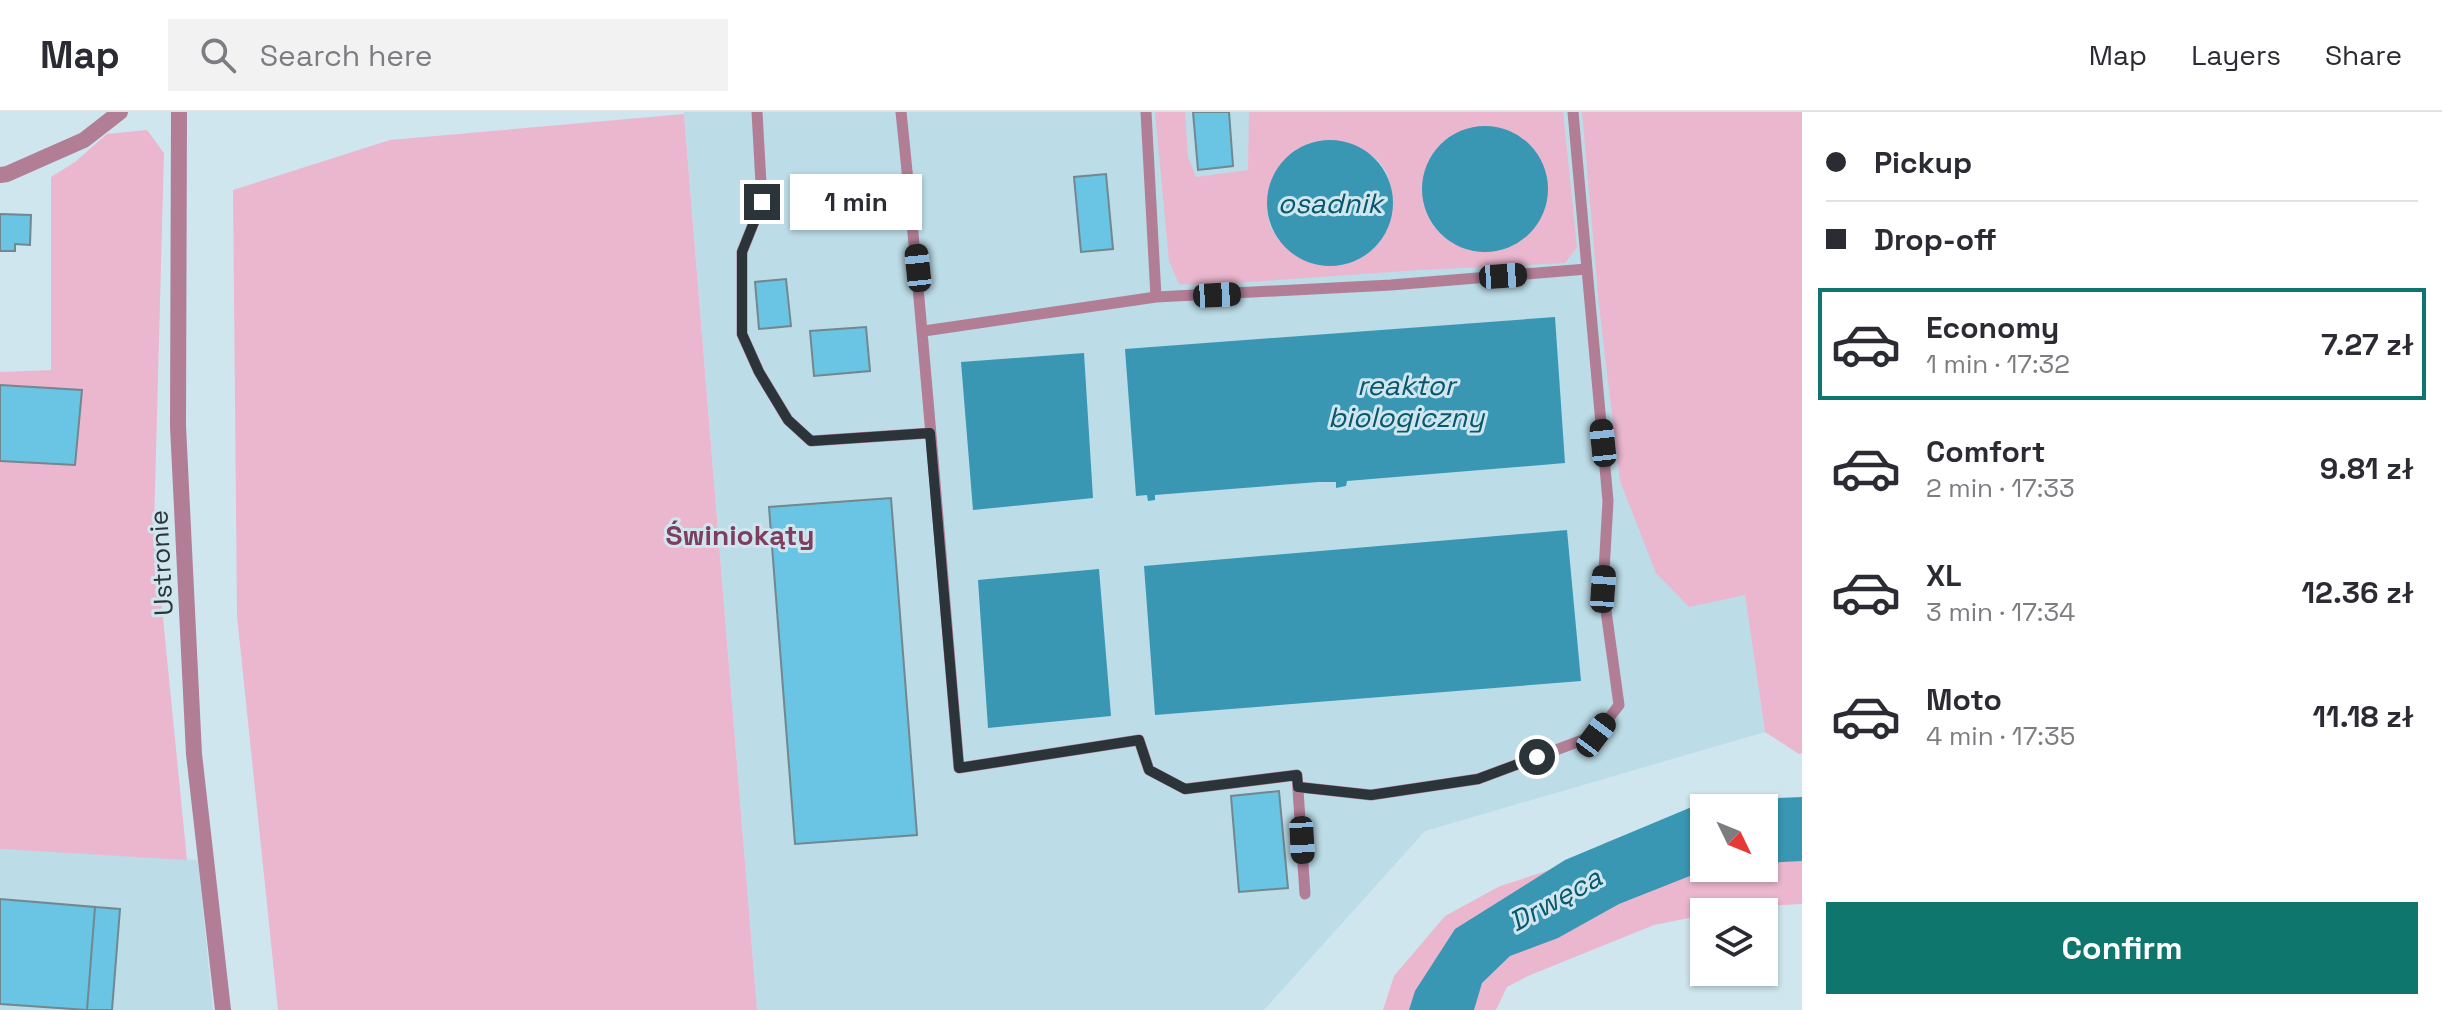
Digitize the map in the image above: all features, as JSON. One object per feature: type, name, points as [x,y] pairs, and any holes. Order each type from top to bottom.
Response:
[{"type":"street","points":[[0,175],[84,140],[120,112]]},
{"type":"street","name":"Ustronie","points":[[179,112],[178,426],[193,738],[223,1010]]},
{"type":"lane","points":[[757,112],[762,202],[742,252],[742,334],[759,372],[788,420],[811,441],[930,433]]},
{"type":"lane","points":[[901,112],[924,331],[959,768],[1139,740],[1149,770],[1185,789],[1297,775],[1305,894]]},
{"type":"lane","points":[[1146,112],[1156,297]]},
{"type":"lane","points":[[1298,787],[1371,795],[1478,779],[1596,735],[1619,705],[1603,589],[1608,501],[1573,112]]},
{"type":"lane","points":[[924,331],[1156,297],[1391,285],[1587,269]]},
{"type":"shaded area","points":[[684,112],[1675,112],[1765,732],[1425,831],[1264,1010],[757,1010]]},
{"type":"shaded area","points":[[1155,112],[1185,112],[1188,157],[1196,177],[1248,170],[1249,112],[1563,112],[1577,247],[1565,263],[1208,285],[1179,284],[1169,261]],"holes":[[[1447,138],[1543,166],[1547,198],[1434,227],[1425,203],[1424,180],[1431,158]],[[1323,140],[1367,153],[1383,167],[1392,197],[1387,228],[1279,241],[1270,226],[1267,210],[1292,152]]]},
{"type":"shaded area","points":[[1582,112],[1802,112],[1802,753],[1765,732],[1745,595],[1689,607],[1656,573],[1620,481],[1599,305]]},
{"type":"shaded area","points":[[684,114],[757,1010],[278,1010],[237,616],[233,190],[390,140]]},
{"type":"shaded area","points":[[147,130],[164,153],[154,527],[187,860],[0,849],[0,372],[51,370],[51,177],[75,162],[107,134]]},
{"type":"shaded area","points":[[1778,804],[1802,804],[1802,904],[1778,905],[1778,898],[1690,898],[1690,918],[1654,925],[1528,976],[1507,987],[1496,1010],[1383,1010],[1394,976],[1445,916],[1500,886],[1559,867],[1607,842],[1690,812],[1690,882],[1778,882]]},
{"type":"shaded area","points":[[0,849],[198,860],[213,1010],[0,1010]]},
{"type":"water","name":"osadnik","points":[[1485,126],[1509,131],[1529,145],[1543,165],[1548,189],[1543,213],[1529,233],[1509,247],[1485,252],[1461,247],[1441,233],[1427,213],[1422,189],[1427,165],[1441,145],[1461,131]]},
{"type":"water","name":"osadnik","points":[[1330,140],[1354,145],[1375,158],[1388,179],[1393,203],[1388,227],[1375,248],[1354,261],[1330,266],[1306,261],[1285,248],[1272,227],[1267,203],[1272,179],[1285,158],[1306,145]]},
{"type":"water","name":"reaktor biologiczny","points":[[1555,317],[1565,463],[1347,481],[1346,486],[1336,488],[1336,482],[1318,482],[1155,495],[1155,500],[1148,501],[1147,495],[1136,496],[1125,349]]},
{"type":"water","points":[[1084,353],[1093,498],[973,510],[961,362]]},
{"type":"water","points":[[1567,530],[1581,681],[1155,715],[1144,566]]},
{"type":"water","points":[[1099,569],[1111,716],[988,728],[978,580]]},
{"type":"water","points":[[1802,797],[1802,861],[1778,862],[1778,798]]},
{"type":"water","name":"Drwęca","points":[[1690,808],[1690,876],[1619,904],[1558,938],[1510,956],[1482,983],[1474,1010],[1409,1010],[1415,991],[1455,929],[1565,860]]},
{"type":"building","points":[[1193,112],[1229,112],[1233,166],[1198,170]]},
{"type":"building","points":[[1106,174],[1113,249],[1081,252],[1074,177]]},
{"type":"building","points":[[0,214],[31,215],[30,245],[15,244],[15,251],[0,251]]},
{"type":"building","points":[[786,279],[791,326],[759,329],[755,282]]},
{"type":"building","points":[[866,327],[870,371],[814,376],[810,331]]},
{"type":"building","points":[[0,385],[82,390],[75,465],[0,461]]},
{"type":"building","points":[[891,498],[917,835],[795,844],[769,507]]},
{"type":"building","points":[[1279,791],[1288,888],[1239,892],[1231,796]]},
{"type":"building","points":[[0,899],[95,907],[87,1010],[0,1004]]},
{"type":"building","points":[[95,907],[120,909],[112,1010],[87,1010]]},
{"type":"district","name":"Świniokąty","points":[[740,535]]},
{"type":"route","points":[[762,202],[742,252],[742,334],[759,372],[788,420],[811,441],[930,433],[959,768],[1139,740],[1149,770],[1185,789],[1297,775],[1298,787],[1371,795],[1478,779],[1537,757]]}]
